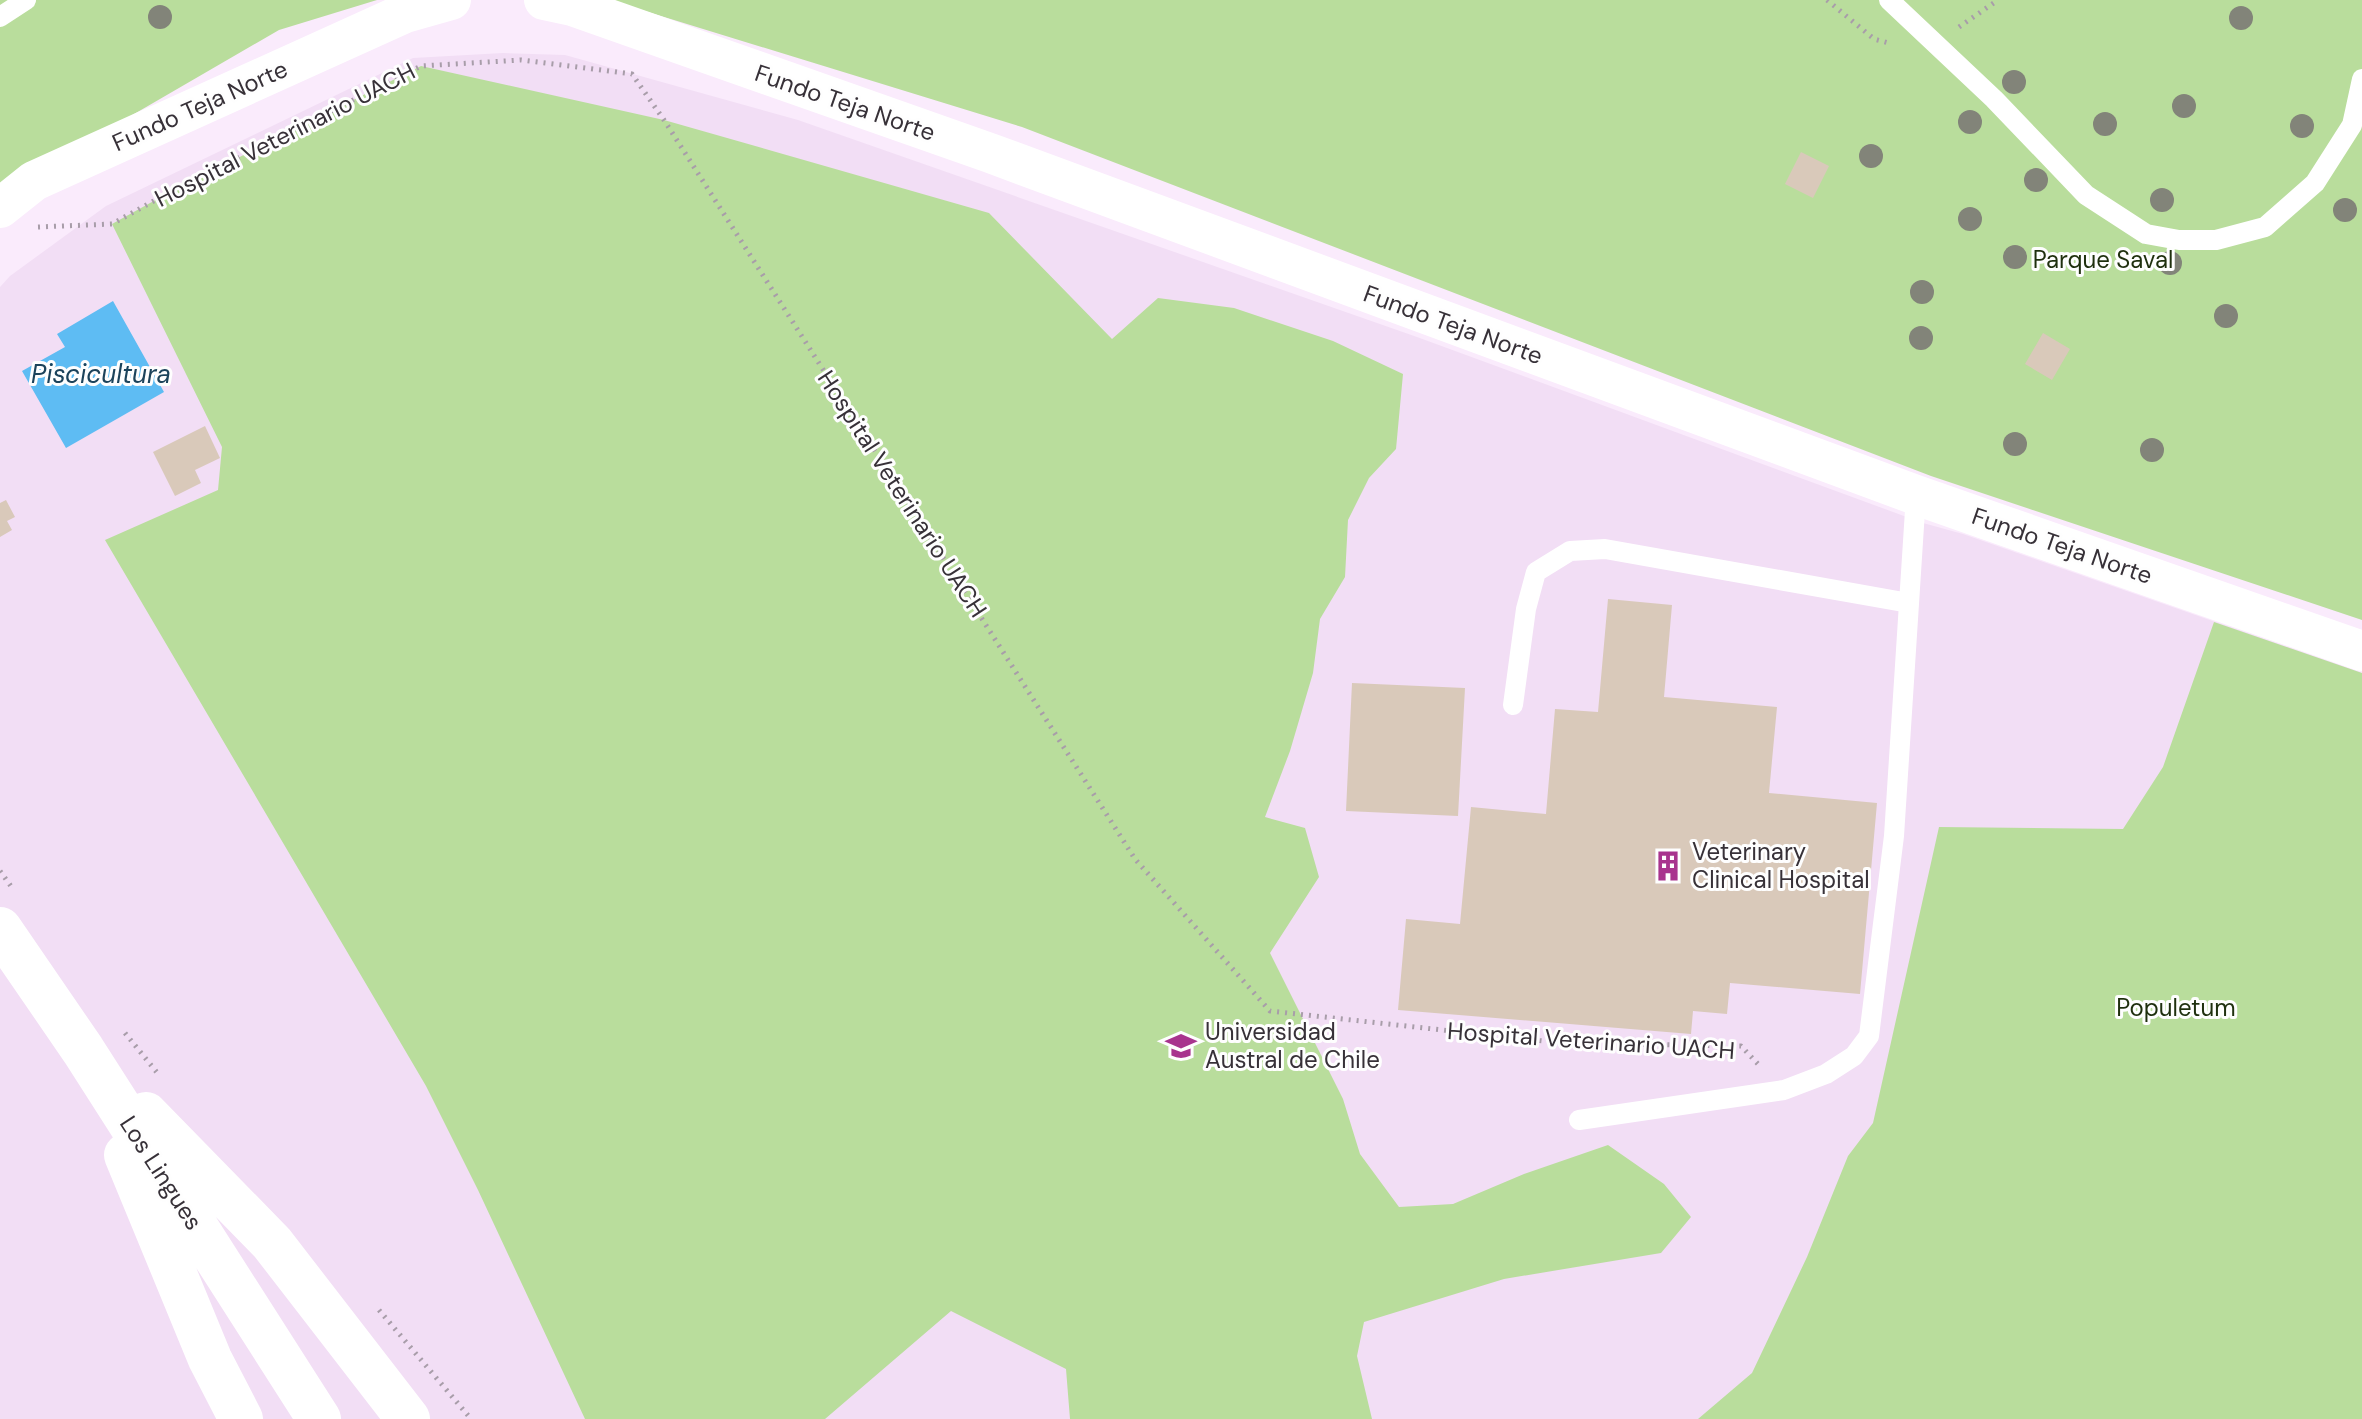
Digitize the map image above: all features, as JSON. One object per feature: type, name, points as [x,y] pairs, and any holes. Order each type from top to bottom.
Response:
[{"type":"main road","name":"Los Lingues","points":[[0,929],[83,1050],[319,1419]]},
{"type":"main road","points":[[83,1050],[210,1359],[241,1419]]},
{"type":"main road","points":[[83,1050],[272,1243],[408,1419]]},
{"type":"street","name":"Fundo Teja Norte","points":[[14,218],[34,181],[405,13],[451,0]]},
{"type":"street","name":"Fundo Teja Norte","points":[[544,0],[572,6],[990,153],[1916,495],[2362,651]]},
{"type":"lane","points":[[0,17],[26,0]]},
{"type":"lane","points":[[1889,0],[1994,99],[2086,195],[2146,234],[2179,240],[2216,240],[2265,227],[2315,183],[2352,125],[2362,79]]},
{"type":"lane","name":"Hospital Veterinario UACH","points":[[1579,1120],[1784,1090],[1826,1074],[1854,1056],[1869,1036],[1894,836],[1916,495]]},
{"type":"lane","points":[[1513,705],[1526,609],[1536,572],[1570,551],[1605,549],[1909,603]]},
{"type":"path","name":"Hospital Veterinario UACH","points":[[14,218],[112,224],[421,66],[521,60],[632,74],[1135,859],[1270,1011],[1561,1043],[1741,1046],[1784,1090]]},
{"type":"shaded area","name":"Universidad Austral de Chile","points":[[503,53],[565,55],[798,120],[1417,337],[1923,523],[1963,534],[2362,673],[2362,1419],[0,1419],[0,287],[10,276],[106,206],[413,58]]},
{"type":"green space","points":[[0,0],[377,0],[279,30],[17,182],[0,197]]},
{"type":"green space","name":"Parque Saval","points":[[609,0],[2362,0],[2362,620],[1931,476],[1022,127]]},
{"type":"green space","points":[[421,66],[664,120],[989,213],[1112,339],[1158,298],[1234,308],[1333,341],[1403,374],[1396,449],[1369,478],[1348,520],[1345,577],[1320,619],[1313,673],[1290,751],[1265,817],[1305,828],[1319,877],[1270,953],[1343,1099],[1360,1154],[1399,1207],[1453,1204],[1524,1174],[1608,1145],[1664,1184],[1691,1217],[1661,1253],[1504,1279],[1364,1322],[1357,1356],[1372,1419],[1070,1419],[1066,1369],[951,1311],[825,1419],[585,1419],[426,1086],[105,540],[218,490],[222,447],[112,224]]},
{"type":"green space","name":"Populetum","points":[[2214,622],[2362,673],[2362,1419],[1698,1419],[1752,1373],[1807,1257],[1848,1156],[1873,1123],[1939,827],[2123,829],[2163,767]]},
{"type":"water","name":"Piscicultura","points":[[113,301],[164,392],[66,448],[22,371],[65,347],[57,334]]},
{"type":"building","points":[[1801,152],[1829,166],[1813,198],[1785,184]]},
{"type":"building","points":[[2043,333],[2070,349],[2052,380],[2025,364]]},
{"type":"building","points":[[205,426],[220,458],[195,470],[201,483],[175,496],[153,452]]},
{"type":"building","points":[[6,500],[15,517],[7,521],[12,530],[0,537],[0,503]]},
{"type":"building","name":"Veterinary Clinical Hospital","points":[[1608,599],[1672,605],[1664,697],[1777,707],[1769,793],[1877,803],[1860,994],[1730,983],[1727,1014],[1693,1011],[1691,1034],[1398,1010],[1406,919],[1460,924],[1471,807],[1546,814],[1555,709],[1598,712]]},
{"type":"building","points":[[1352,683],[1465,688],[1458,816],[1346,811]]},
{"type":"place","name":"Veterinary Clinical Hospital","points":[[1668,866]]},
{"type":"place","name":"Universidad Austral de Chile","points":[[1181,1046]]}]
